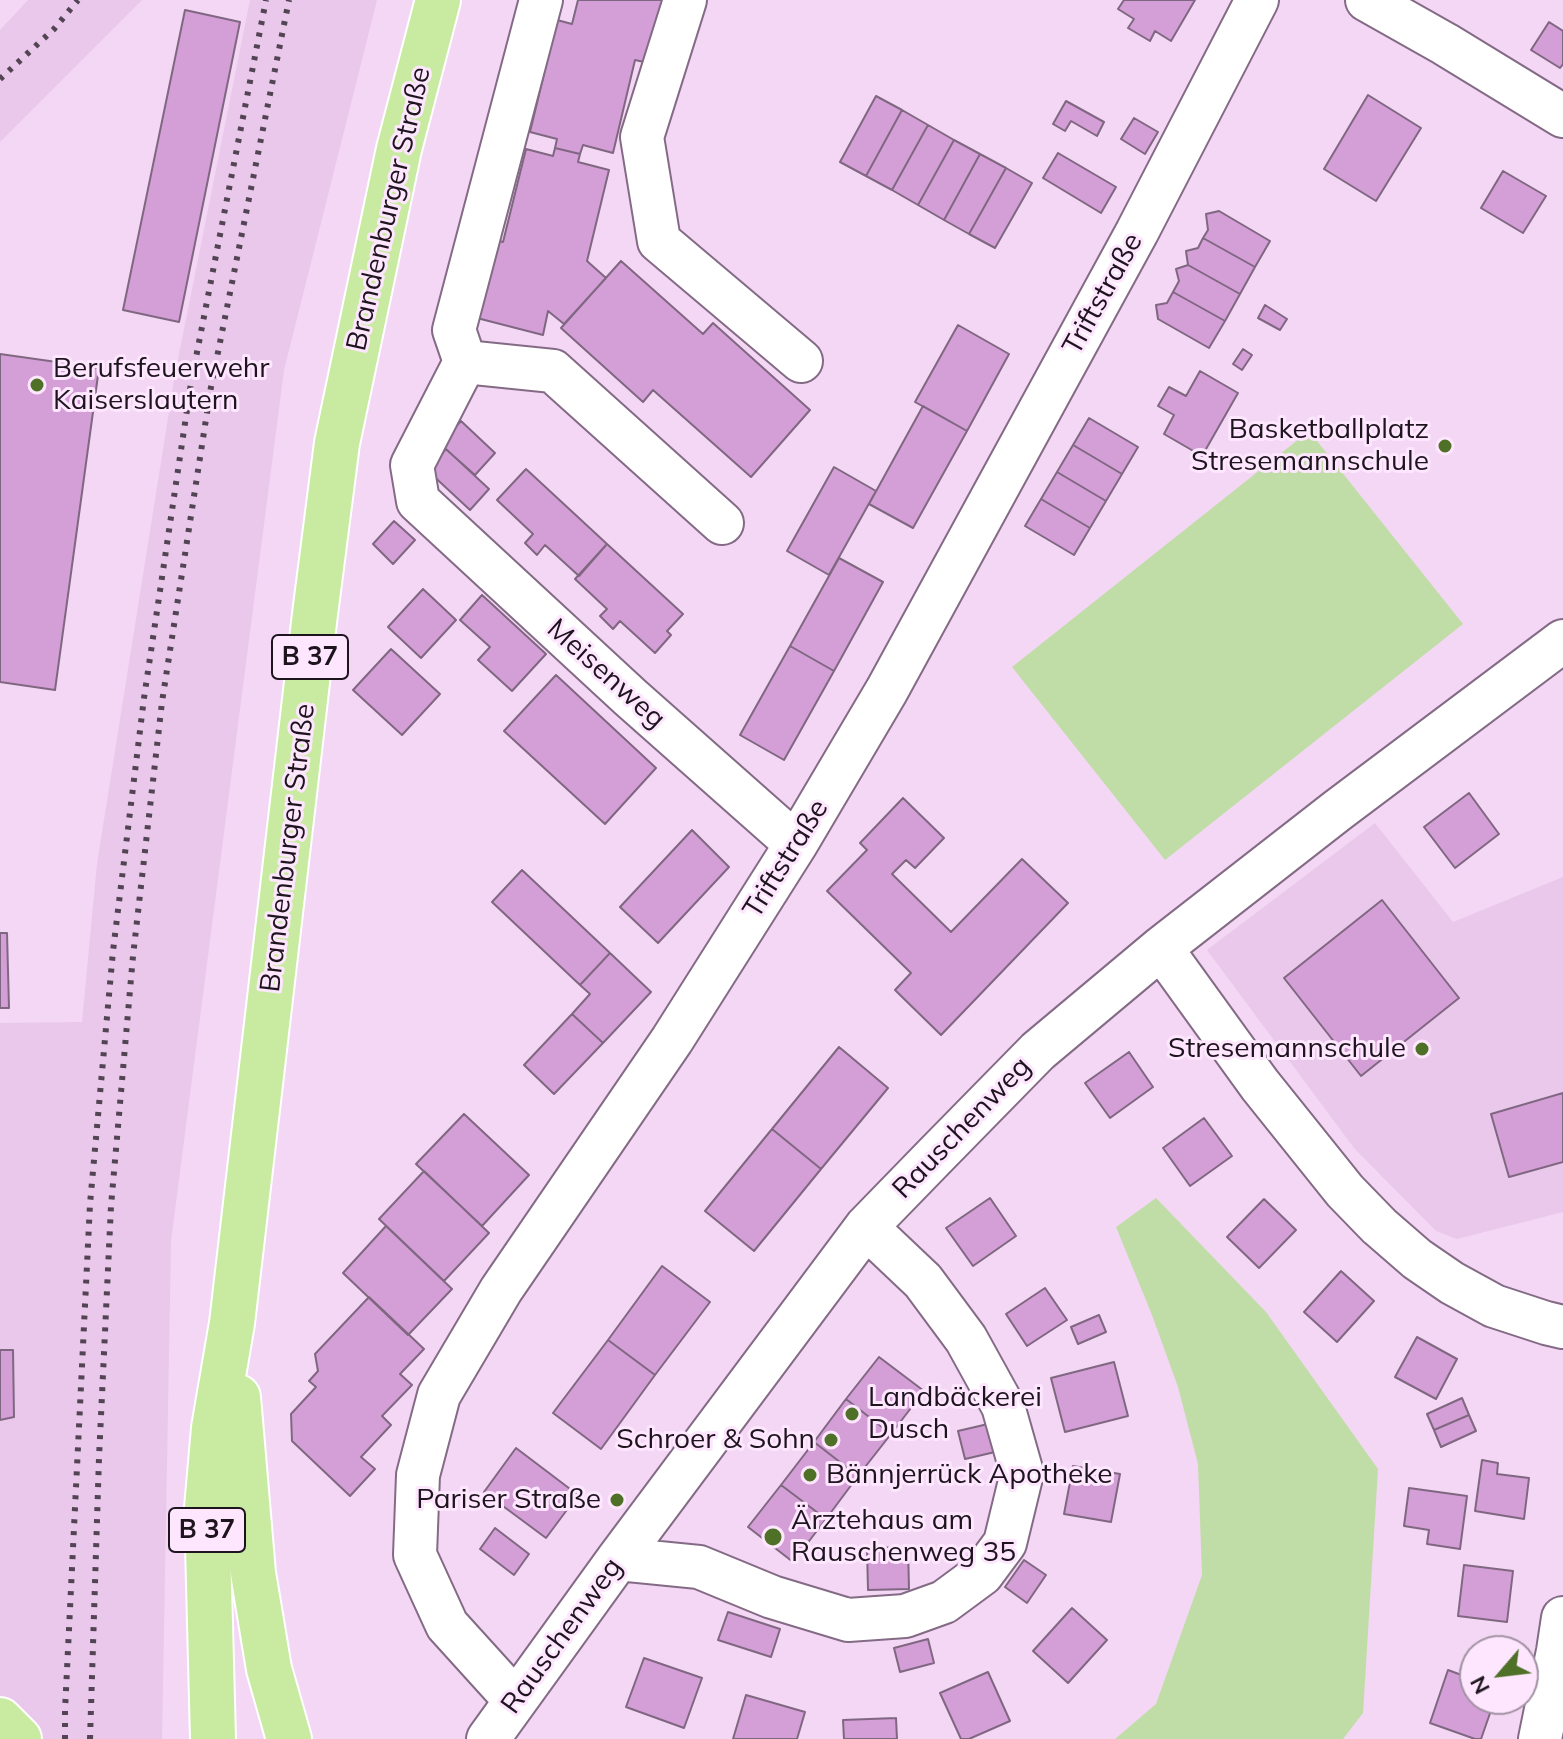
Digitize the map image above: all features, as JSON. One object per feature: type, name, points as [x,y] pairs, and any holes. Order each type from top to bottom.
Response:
[{"type":"main road","name":"Brandenburger Straße","points":[[213,1739],[207,1508],[214,1428],[232,1323],[337,443],[399,149],[438,0]]},
{"type":"main road","name":"Brandenburger Straße","points":[[232,1323],[253,1573],[269,1669],[289,1739]]},
{"type":"main road","points":[[0,1720],[19,1739]]},
{"type":"street","points":[[541,0],[454,330],[465,362],[553,371],[722,523]]},
{"type":"street","points":[[685,0],[642,137],[659,241],[801,361]]},
{"type":"street","name":"Triftstraße","points":[[515,1700],[447,1625],[415,1555],[418,1475],[439,1395],[501,1290],[672,1040],[796,844],[887,690],[1137,232],[1257,0]]},
{"type":"street","points":[[1367,0],[1563,116]]},
{"type":"street","name":"Meisenweg","points":[[465,362],[412,465],[418,501],[630,697],[796,844]]},
{"type":"street","name":"Rauschenweg","points":[[488,1739],[866,1227],[1038,1051],[1161,948],[1563,641]]},
{"type":"street","points":[[1161,948],[1260,1085],[1345,1191],[1379,1226],[1417,1259],[1452,1283],[1494,1306],[1563,1327]]},
{"type":"street","points":[[618,1559],[699,1567],[772,1597],[848,1620],[905,1616],[944,1602],[982,1574],[1005,1543],[1022,1473],[1003,1406],[966,1339],[923,1281],[866,1227]]},
{"type":"street","points":[[1540,1739],[1563,1618]]},
{"type":"shaded area","points":[[28,0],[142,0],[0,142],[0,30]]},
{"type":"shaded area","points":[[250,0],[377,0],[284,370],[171,1241],[162,1739],[0,1739],[0,1023],[82,1022],[97,864],[175,374]]},
{"type":"shaded area","name":"Stresemannschule","points":[[1375,823],[1453,922],[1563,877],[1563,1212],[1457,1239],[1436,1231],[1354,1148],[1207,950]]},
{"type":"green space","points":[[1309,431],[1463,624],[1165,860],[1012,667]]},
{"type":"green space","points":[[1156,1198],[1266,1312],[1378,1469],[1363,1713],[1343,1739],[1115,1739],[1156,1704],[1202,1575],[1198,1464],[1178,1387],[1116,1227]]},
{"type":"building","points":[[578,0],[668,0],[653,64],[635,60],[613,153],[583,145],[580,154],[555,148],[557,139],[530,132],[557,20],[572,24]]},
{"type":"building","points":[[1124,0],[1195,0],[1171,41],[1155,31],[1150,41],[1128,28],[1134,19],[1118,9]]},
{"type":"building","points":[[185,10],[240,22],[179,322],[123,310]]},
{"type":"building","points":[[1549,22],[1563,31],[1563,64],[1560,68],[1531,50]]},
{"type":"building","points":[[1368,95],[1421,128],[1376,201],[1324,169]]},
{"type":"building","points":[[876,96],[902,110],[866,176],[840,162]]},
{"type":"building","points":[[1066,101],[1104,122],[1097,136],[1071,121],[1065,131],[1053,124]]},
{"type":"building","points":[[902,110],[928,125],[892,190],[866,176]]},
{"type":"building","points":[[1134,118],[1158,132],[1145,154],[1121,139]]},
{"type":"building","points":[[928,125],[954,140],[918,205],[892,190]]},
{"type":"building","points":[[954,140],[980,154],[944,220],[918,205]]},
{"type":"building","points":[[555,148],[580,154],[578,162],[609,170],[587,261],[606,278],[564,324],[548,311],[543,335],[477,318],[496,240],[503,242],[526,149],[553,156]]},
{"type":"building","points":[[1058,153],[1116,187],[1101,213],[1043,178]]},
{"type":"building","points":[[980,154],[1006,168],[969,234],[944,220]]},
{"type":"building","points":[[1006,168],[1032,183],[995,248],[969,234]]},
{"type":"building","points":[[1503,171],[1546,196],[1523,233],[1481,208]]},
{"type":"building","points":[[1219,211],[1270,241],[1255,267],[1203,238],[1208,230],[1206,214]]},
{"type":"building","points":[[1203,238],[1255,267],[1240,294],[1188,265],[1186,251],[1198,248]]},
{"type":"building","points":[[621,261],[703,334],[713,323],[810,410],[751,477],[653,390],[643,402],[561,328]]},
{"type":"building","points":[[1188,265],[1240,294],[1225,321],[1173,292],[1179,281],[1176,269]]},
{"type":"building","points":[[1173,292],[1225,321],[1209,348],[1158,319],[1156,305],[1167,303]]},
{"type":"building","points":[[1265,305],[1287,319],[1280,330],[1258,318]]},
{"type":"building","points":[[958,325],[1009,354],[967,431],[915,402]]},
{"type":"building","points":[[1243,349],[1252,355],[1242,370],[1233,364]]},
{"type":"building","points":[[0,354],[99,368],[55,690],[0,682]]},
{"type":"building","points":[[1200,371],[1238,393],[1202,456],[1164,434],[1174,415],[1158,406],[1169,387],[1186,396]]},
{"type":"building","points":[[923,406],[967,431],[913,528],[869,504]]},
{"type":"building","points":[[1089,418],[1138,447],[1122,474],[1073,445]]},
{"type":"building","points":[[461,421],[495,453],[475,475],[440,444]]},
{"type":"building","points":[[1073,445],[1122,474],[1106,501],[1057,472]]},
{"type":"building","points":[[446,449],[489,489],[470,510],[427,470]]},
{"type":"building","points":[[834,467],[876,491],[829,575],[787,551]]},
{"type":"building","points":[[526,469],[607,544],[579,576],[545,545],[537,555],[525,543],[533,534],[497,500]]},
{"type":"building","points":[[1057,472],[1106,501],[1090,528],[1041,499]]},
{"type":"building","points":[[1041,499],[1090,528],[1074,555],[1025,526]]},
{"type":"building","points":[[394,521],[415,540],[393,564],[373,544]]},
{"type":"building","points":[[607,544],[683,614],[667,631],[671,635],[655,653],[620,621],[613,629],[600,616],[607,609],[575,579]]},
{"type":"building","points":[[839,558],[883,582],[834,671],[790,646]]},
{"type":"building","points":[[423,589],[456,620],[421,658],[388,627]]},
{"type":"building","points":[[482,595],[546,654],[512,691],[478,660],[490,647],[460,620]]},
{"type":"building","points":[[790,646],[834,671],[784,760],[740,735]]},
{"type":"building","points":[[391,649],[440,694],[402,735],[353,690]]},
{"type":"building","points":[[556,675],[656,768],[605,824],[504,731]]},
{"type":"building","points":[[1469,793],[1499,834],[1455,868],[1424,827]]},
{"type":"building","points":[[903,798],[944,838],[915,868],[906,860],[892,874],[951,932],[1022,859],[1068,903],[941,1035],[895,990],[911,973],[827,891],[867,850],[860,843]]},
{"type":"building","points":[[692,830],[729,867],[658,943],[620,907]]},
{"type":"building","points":[[522,870],[610,953],[580,985],[492,902]]},
{"type":"building","points":[[1382,900],[1459,998],[1361,1076],[1284,978]]},
{"type":"building","points":[[0,933],[7,933],[9,1008],[0,1008]]},
{"type":"building","points":[[610,953],[651,992],[603,1043],[572,1014],[590,994],[580,985]]},
{"type":"building","points":[[572,1014],[603,1043],[554,1094],[524,1065]]},
{"type":"building","points":[[839,1047],[888,1088],[821,1169],[772,1129]]},
{"type":"building","points":[[1129,1052],[1153,1087],[1110,1118],[1085,1083]]},
{"type":"building","points":[[1563,1093],[1563,1162],[1509,1177],[1491,1114]]},
{"type":"building","points":[[464,1114],[529,1175],[482,1226],[416,1164]]},
{"type":"building","points":[[1204,1118],[1232,1156],[1190,1186],[1163,1148]]},
{"type":"building","points":[[772,1129],[821,1169],[754,1251],[705,1211]]},
{"type":"building","points":[[424,1171],[489,1233],[444,1281],[379,1219]]},
{"type":"building","points":[[990,1198],[1016,1236],[973,1266],[946,1228]]},
{"type":"building","points":[[1264,1199],[1296,1230],[1259,1268],[1227,1237]]},
{"type":"building","points":[[386,1226],[452,1289],[408,1335],[343,1273]]},
{"type":"building","points":[[662,1266],[710,1302],[655,1375],[608,1340]]},
{"type":"building","points":[[1341,1271],[1374,1301],[1337,1342],[1304,1312]]},
{"type":"building","points":[[1045,1288],[1067,1320],[1027,1346],[1006,1314]]},
{"type":"building","points":[[369,1297],[424,1349],[400,1374],[412,1385],[382,1416],[391,1425],[361,1457],[375,1469],[350,1496],[292,1441],[291,1414],[316,1387],[309,1381],[318,1371],[315,1354]]},
{"type":"building","points":[[1099,1315],[1106,1332],[1078,1344],[1071,1327]]},
{"type":"building","points":[[1417,1337],[1457,1359],[1436,1399],[1395,1377]]},
{"type":"building","points":[[608,1340],[655,1375],[601,1449],[553,1413]]},
{"type":"building","points":[[0,1350],[13,1350],[14,1417],[0,1420]]},
{"type":"building","points":[[879,1357],[924,1391],[891,1434],[846,1399]]},
{"type":"building","points":[[1114,1362],[1128,1416],[1065,1432],[1051,1378]]},
{"type":"building","points":[[1462,1398],[1469,1415],[1434,1430],[1427,1414]]},
{"type":"building","points":[[846,1399],[891,1434],[858,1476],[814,1442]]},
{"type":"building","points":[[1469,1415],[1476,1431],[1441,1447],[1434,1430]]},
{"type":"building","points":[[988,1424],[995,1452],[965,1459],[958,1431]]},
{"type":"building","points":[[814,1442],[858,1476],[826,1519],[781,1485]]},
{"type":"building","points":[[516,1448],[578,1495],[546,1538],[484,1492]]},
{"type":"building","points":[[1482,1460],[1498,1463],[1497,1474],[1529,1478],[1524,1519],[1475,1511]]},
{"type":"building","points":[[1073,1466],[1120,1474],[1111,1522],[1064,1514]]},
{"type":"building","points":[[781,1485],[826,1519],[793,1562],[748,1527]]},
{"type":"building","points":[[1409,1488],[1467,1496],[1460,1549],[1427,1544],[1429,1530],[1404,1526]]},
{"type":"building","points":[[495,1528],[529,1554],[514,1575],[480,1549]]},
{"type":"building","points":[[908,1547],[909,1589],[868,1590],[867,1548]]},
{"type":"building","points":[[1024,1560],[1046,1575],[1027,1603],[1005,1587]]},
{"type":"building","points":[[1464,1565],[1513,1571],[1507,1622],[1458,1616]]},
{"type":"building","points":[[1072,1608],[1107,1640],[1068,1683],[1033,1651]]},
{"type":"building","points":[[728,1612],[780,1629],[771,1657],[718,1640]]},
{"type":"building","points":[[928,1639],[934,1663],[900,1672],[894,1648]]},
{"type":"building","points":[[644,1658],[702,1678],[684,1728],[626,1707]]},
{"type":"building","points":[[1448,1670],[1459,1674],[1459,1715],[1489,1715],[1481,1739],[1430,1723]]},
{"type":"building","points":[[988,1672],[1010,1721],[969,1739],[961,1739],[940,1693]]},
{"type":"building","points":[[746,1695],[805,1712],[797,1739],[733,1739]]},
{"type":"building","points":[[896,1718],[897,1739],[844,1739],[843,1720]]},
{"type":"railway","points":[[0,79],[54,29],[78,0]]},
{"type":"railway","points":[[65,1739],[90,1204],[113,951],[144,698],[191,383],[266,0]]},
{"type":"railway","points":[[90,1739],[111,1206],[133,956],[162,702],[211,387],[289,0]]},
{"type":"place","name":"Berufsfeuerwehr Kaiserslautern","points":[[37,385]]},
{"type":"place","name":"Basketballplatz Stresemannschule","points":[[1445,446]]},
{"type":"place","name":"Stresemannschule","points":[[1422,1049]]},
{"type":"place","name":"Landbäckerei Dusch","points":[[852,1414]]},
{"type":"place","name":"Schroer & Sohn","points":[[831,1440]]},
{"type":"place","name":"Bännjerrück Apotheke","points":[[810,1475]]},
{"type":"place","name":"Pariser Straße","points":[[617,1500]]},
{"type":"place","name":"Ärztehaus am Rauschenweg 35","points":[[773,1537]]}]
